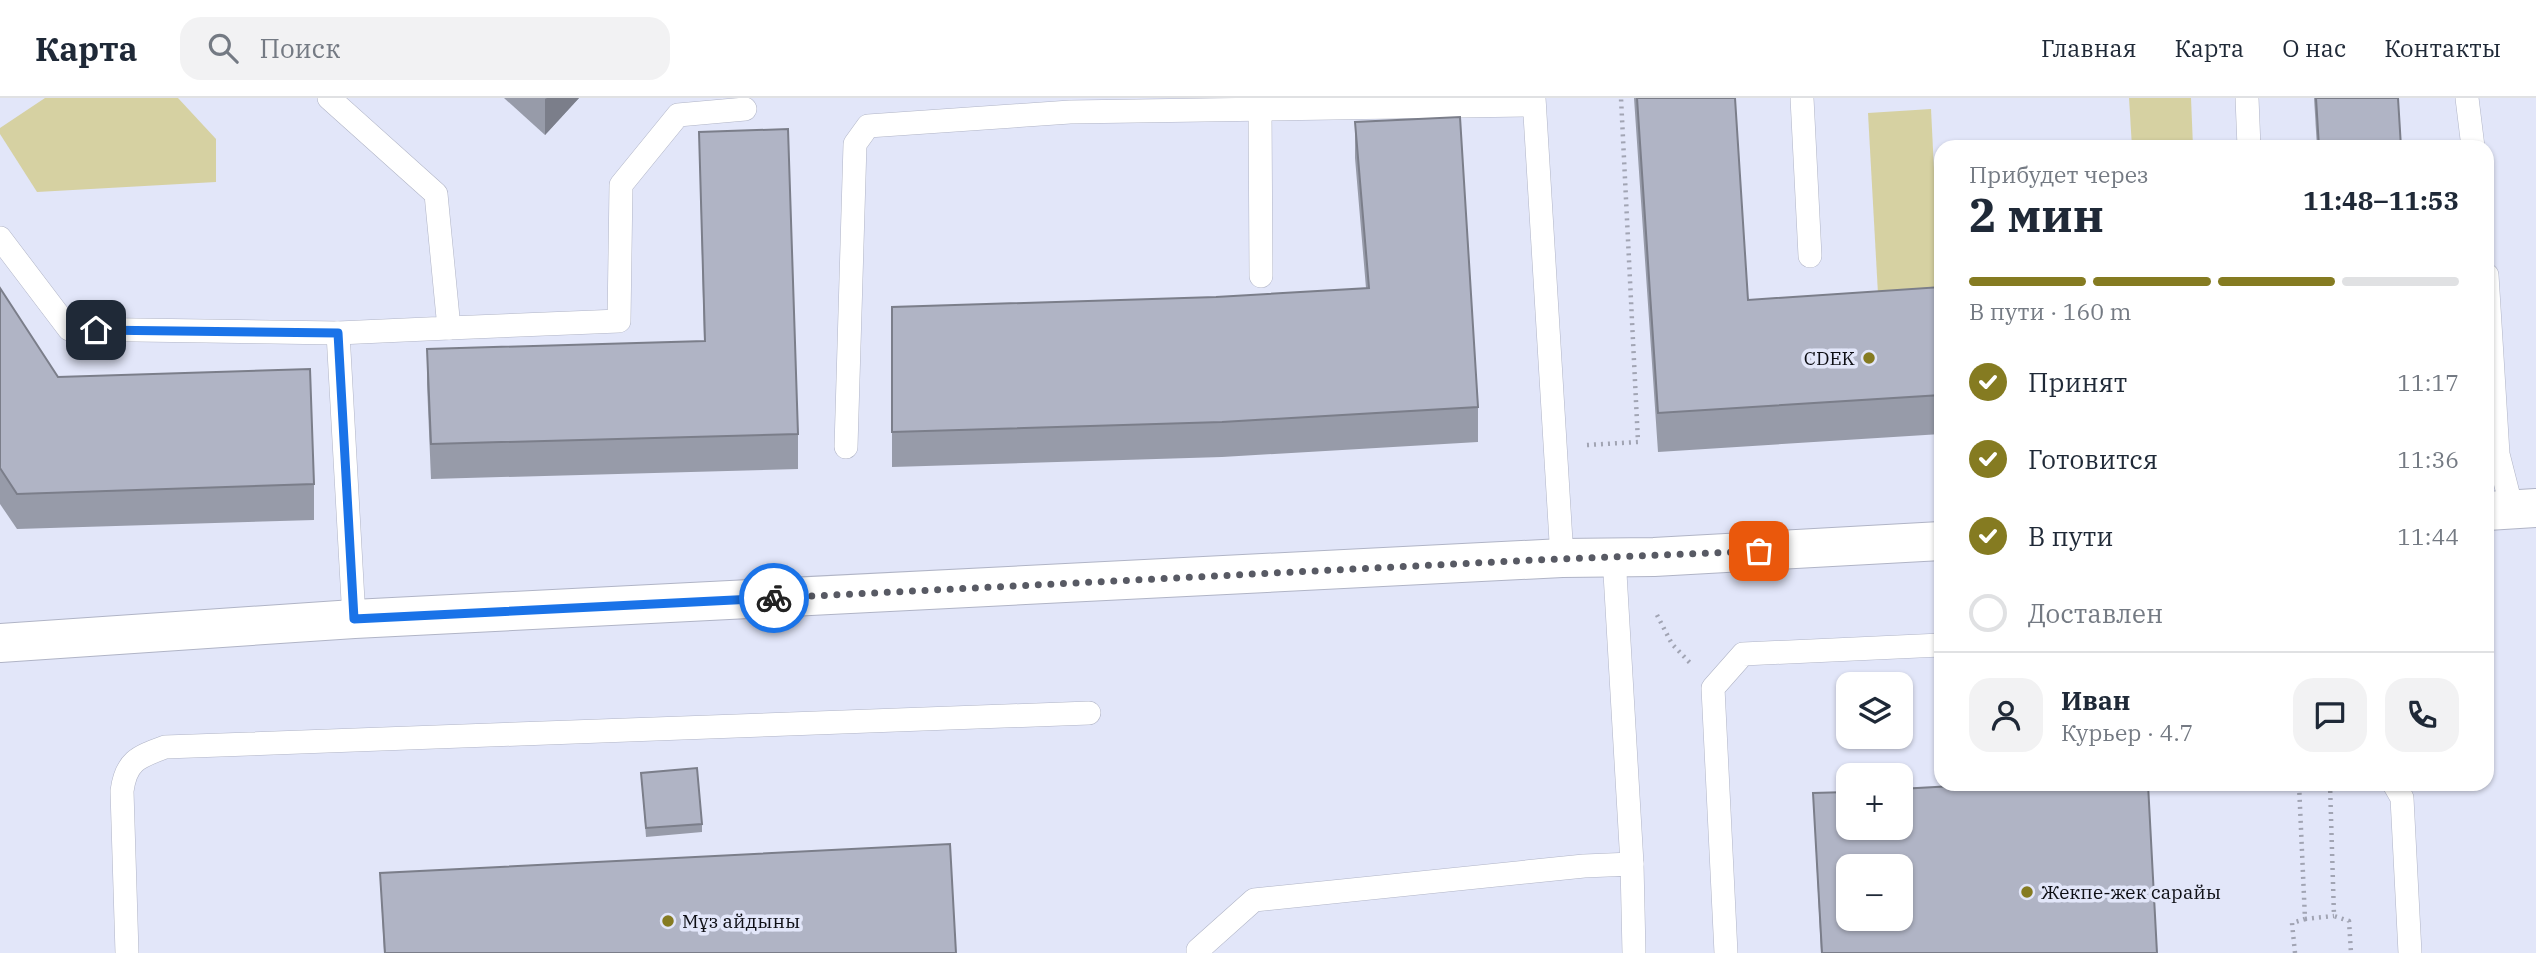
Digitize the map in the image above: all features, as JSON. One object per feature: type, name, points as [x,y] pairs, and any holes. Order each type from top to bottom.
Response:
[{"type":"street","points":[[0,643],[354,619],[1934,541]]},
{"type":"lane","points":[[329,98],[436,194],[449,328]]},
{"type":"lane","points":[[1802,98],[1810,256]]},
{"type":"lane","points":[[2247,98],[2249,140]]},
{"type":"lane","points":[[2467,98],[2472,140]]},
{"type":"lane","points":[[846,447],[855,144],[868,126],[1063,105],[1260,109],[1534,101],[1562,558]]},
{"type":"lane","points":[[0,238],[69,330],[338,333],[619,321],[621,185],[678,115],[744,109]]},
{"type":"lane","points":[[1260,109],[1261,276]]},
{"type":"lane","points":[[338,333],[354,619]]},
{"type":"lane","points":[[2494,389],[2498,454],[2512,509]]},
{"type":"lane","points":[[1614,556],[1632,864],[1634,953]]},
{"type":"lane","points":[[1726,953],[1713,688],[1743,653],[1934,645]]},
{"type":"lane","points":[[127,953],[122,804],[124,774],[138,757],[165,747],[1089,713]]},
{"type":"lane","points":[[2398,791],[2402,798],[2410,953]]},
{"type":"lane","points":[[1198,953],[1198,950],[1254,901],[1584,866],[1632,864]]},
{"type":"path","points":[[1555,448],[1637,442],[1621,98]]},
{"type":"path","points":[[1657,615],[1672,644],[1713,688]]},
{"type":"path","points":[[2299,791],[2305,919]]},
{"type":"path","points":[[2330,791],[2334,916]]},
{"type":"path","points":[[2295,953],[2292,923],[2334,916],[2349,921],[2351,953]]},
{"type":"shaded area","points":[[45,98],[178,98],[216,139],[216,182],[37,192],[0,134],[0,128]]},
{"type":"shaded area","points":[[2129,98],[2191,98],[2193,140],[2132,140]]},
{"type":"shaded area","points":[[1931,109],[1934,291],[1878,294],[1868,113]]},
{"type":"building","points":[[1637,98],[1735,98],[1748,300],[1934,287],[1934,395],[1658,413]]},
{"type":"building","points":[[2316,98],[2398,98],[2401,140],[2319,140]]},
{"type":"building","points":[[1460,117],[1478,407],[1222,422],[892,432],[892,307],[1216,297],[1369,288],[1355,122]]},
{"type":"building","points":[[788,129],[798,434],[431,444],[427,349],[705,341],[699,132]]},
{"type":"building","points":[[0,288],[58,377],[310,369],[314,484],[17,494],[0,468]]},
{"type":"building","points":[[697,768],[702,824],[646,828],[641,773]]},
{"type":"building","name":"Жекпе-жек сарайы","points":[[1934,787],[1934,791],[2148,791],[2157,953],[1822,953],[1813,793],[1836,792],[1836,840],[1913,840],[1913,788]]},
{"type":"building","name":"Мұз айдыны","points":[[950,844],[956,953],[385,953],[380,873]]},
{"type":"way so far","points":[[774,598],[1759,551]]},
{"type":"place","name":"CDEK","points":[[1869,358]]},
{"type":"place","name":"Жекпе-жек сарайы","points":[[2027,892]]},
{"type":"place","name":"Мұз айдыны","points":[[668,921]]},
{"type":"route","points":[[96,330],[338,333],[354,619],[774,598]]}]
